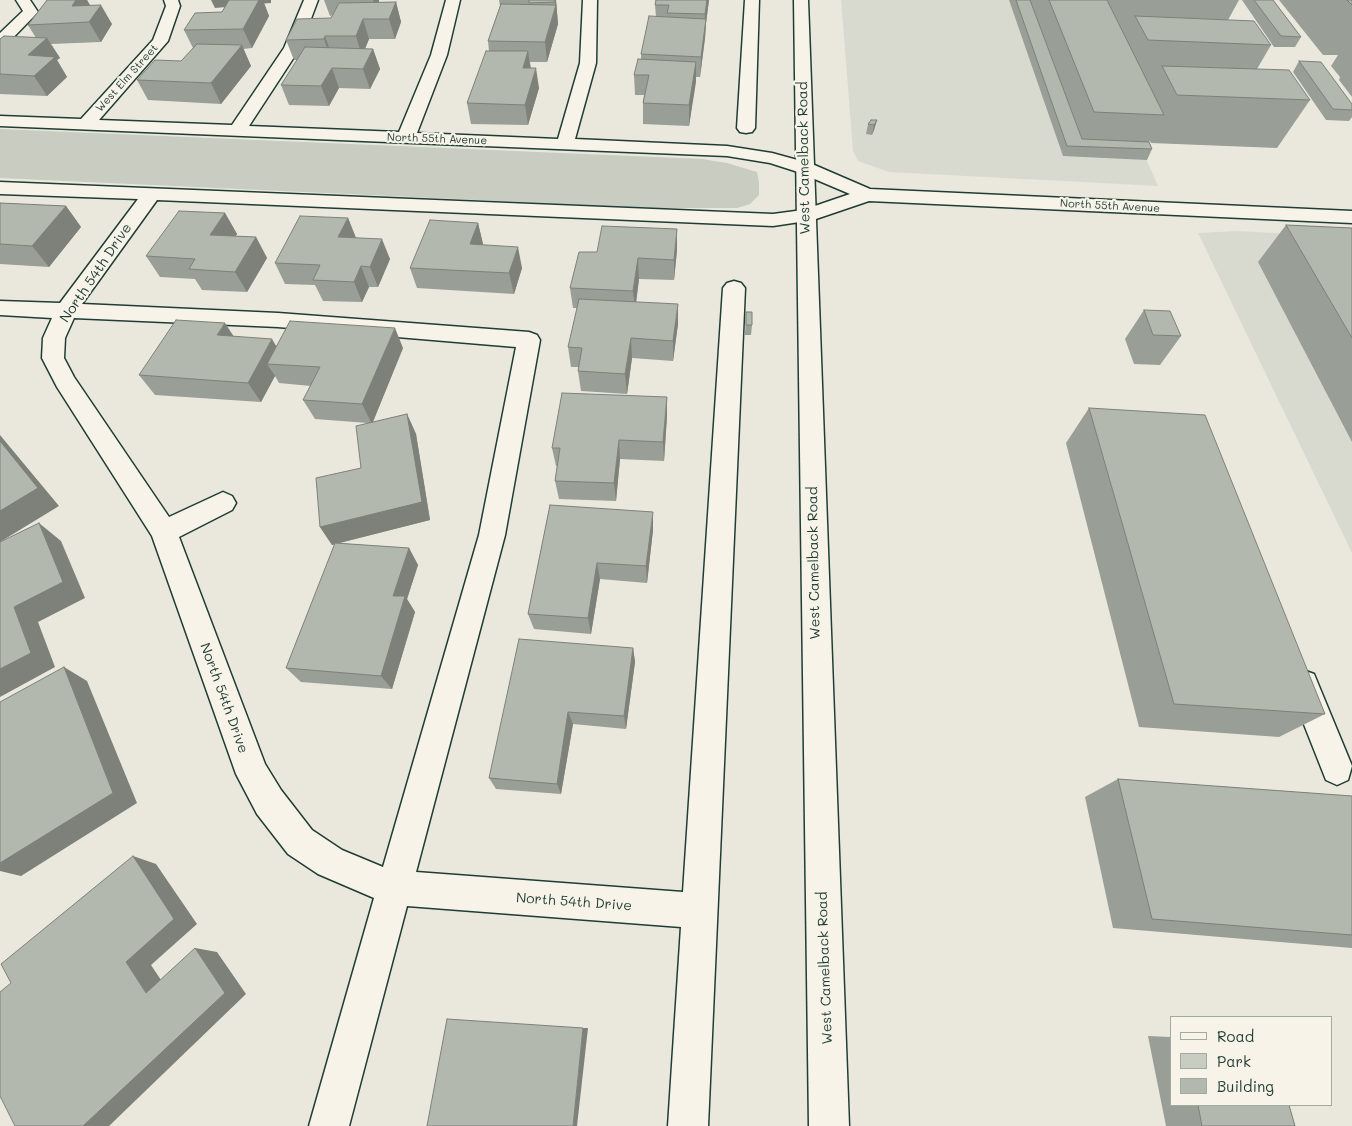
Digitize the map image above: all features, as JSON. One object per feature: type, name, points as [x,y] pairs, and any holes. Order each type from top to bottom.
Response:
[{"type":"street","points":[[0,42],[31,12],[23,0]]},
{"type":"street","name":"West Elm Street","points":[[86,124],[160,41],[173,6],[171,0]]},
{"type":"street","points":[[237,131],[292,48],[311,0]]},
{"type":"street","points":[[406,137],[439,56],[453,0]]},
{"type":"street","points":[[564,144],[588,63],[590,0]]},
{"type":"street","points":[[746,128],[752,0]]},
{"type":"street","name":"West Camelback Road","points":[[801,0],[829,1126]]},
{"type":"street","name":"North 55th Avenue","points":[[0,121],[727,150],[772,158],[805,168],[868,195],[1352,216]]},
{"type":"street","name":"North 55th Avenue","points":[[0,188],[725,220],[773,220],[806,216],[868,195]]},
{"type":"street","name":"North 54th Drive","points":[[151,195],[66,312],[54,338],[53,358],[65,381],[164,532],[252,774],[269,802],[300,842],[330,862],[363,877],[395,888],[700,911]]},
{"type":"street","points":[[688,1126],[734,288]]},
{"type":"street","points":[[0,308],[278,320],[529,340],[492,535],[329,1126]]},
{"type":"street","points":[[164,532],[223,502]]},
{"type":"street","points":[[1293,660],[1337,769]]},
{"type":"shaded area","points":[[841,0],[1076,0],[1158,186],[889,172],[858,161],[853,151]]},
{"type":"shaded area","points":[[1237,231],[1352,237],[1352,553],[1198,233]]},
{"type":"green space","points":[[0,129],[702,159],[727,163],[757,172],[759,195],[750,204],[737,208],[650,208],[0,178]]},
{"type":"building","points":[[47,0],[76,0],[72,6],[101,5],[89,22],[28,25]]},
{"type":"building","points":[[229,0],[259,0],[243,29],[184,30],[195,13],[222,12]]},
{"type":"building","points":[[529,0],[555,0],[555,2],[529,3]]},
{"type":"building","points":[[656,0],[707,0],[705,14],[667,13],[669,5],[655,5]]},
{"type":"building","points":[[1016,0],[1030,0],[1082,139],[1149,142],[1152,149],[1067,146]]},
{"type":"building","points":[[1049,0],[1107,0],[1164,115],[1094,112]]},
{"type":"building","points":[[1254,0],[1273,0],[1301,37],[1281,36]]},
{"type":"building","points":[[396,2],[389,19],[363,19],[356,36],[325,36],[324,39],[286,40],[297,19],[331,18],[339,3]]},
{"type":"building","points":[[501,4],[556,5],[545,42],[488,41]]},
{"type":"building","points":[[649,16],[706,19],[701,57],[641,54]]},
{"type":"building","points":[[1135,16],[1254,21],[1271,45],[1148,40]]},
{"type":"building","points":[[4,36],[47,38],[28,55],[55,57],[34,76],[0,74],[0,39]]},
{"type":"building","points":[[197,44],[242,45],[211,83],[137,80],[155,60],[181,61]]},
{"type":"building","points":[[305,47],[373,49],[363,69],[332,68],[321,86],[281,85]]},
{"type":"building","points":[[486,51],[528,51],[523,68],[536,68],[525,105],[467,103]]},
{"type":"building","points":[[638,59],[696,62],[689,105],[643,103],[649,75],[634,75]]},
{"type":"building","points":[[1299,61],[1321,62],[1352,104],[1352,110],[1333,109]]},
{"type":"building","points":[[1162,66],[1289,70],[1310,100],[1177,95]]},
{"type":"building","points":[[871,120],[877,120],[874,125],[868,124]]},
{"type":"building","points":[[0,203],[66,206],[32,246],[0,244]]},
{"type":"building","points":[[179,211],[225,213],[210,235],[256,237],[235,272],[189,269],[195,259],[146,256]]},
{"type":"building","points":[[300,216],[348,218],[338,237],[382,239],[370,267],[361,266],[354,282],[313,280],[320,265],[275,263]]},
{"type":"building","points":[[430,220],[478,223],[470,244],[518,247],[509,273],[410,268]]},
{"type":"building","points":[[1286,225],[1352,228],[1352,338]]},
{"type":"building","points":[[602,226],[677,229],[674,260],[638,258],[633,291],[570,288],[579,252],[597,252]]},
{"type":"building","points":[[579,299],[678,304],[673,341],[631,338],[625,374],[578,371],[582,348],[568,347]]},
{"type":"building","points":[[1144,310],[1170,311],[1181,336],[1153,335]]},
{"type":"building","points":[[746,312],[752,312],[752,325],[746,325]]},
{"type":"building","points":[[176,320],[225,323],[217,335],[272,339],[248,383],[139,375]]},
{"type":"building","points":[[290,321],[395,328],[362,404],[303,400],[320,367],[267,364]]},
{"type":"building","points":[[562,393],[667,397],[663,442],[619,440],[614,483],[555,481],[560,448],[552,448]]},
{"type":"building","points":[[1089,408],[1205,415],[1325,714],[1174,704]]},
{"type":"building","points":[[407,414],[422,502],[320,527],[316,478],[361,468],[356,426]]},
{"type":"building","points":[[0,441],[38,488],[0,511]]},
{"type":"building","points":[[550,505],[653,512],[646,566],[597,563],[588,618],[528,614]]},
{"type":"building","points":[[39,523],[63,582],[14,607],[31,653],[0,669],[0,542]]},
{"type":"building","points":[[335,543],[409,548],[393,596],[405,596],[381,676],[286,668]]},
{"type":"building","points":[[519,639],[633,648],[624,716],[568,712],[557,784],[489,778]]},
{"type":"building","points":[[64,667],[113,793],[0,863],[0,702]]},
{"type":"building","points":[[1118,779],[1352,796],[1352,935],[1152,919]]},
{"type":"building","points":[[133,856],[174,919],[126,962],[146,993],[195,948],[225,993],[83,1126],[15,1126],[0,1096],[0,992],[11,983],[1,964]]},
{"type":"building","points":[[447,1019],[583,1028],[573,1126],[427,1126]]},
{"type":"building","points":[[1198,1106],[1289,1106],[1295,1126],[1202,1126]]}]
